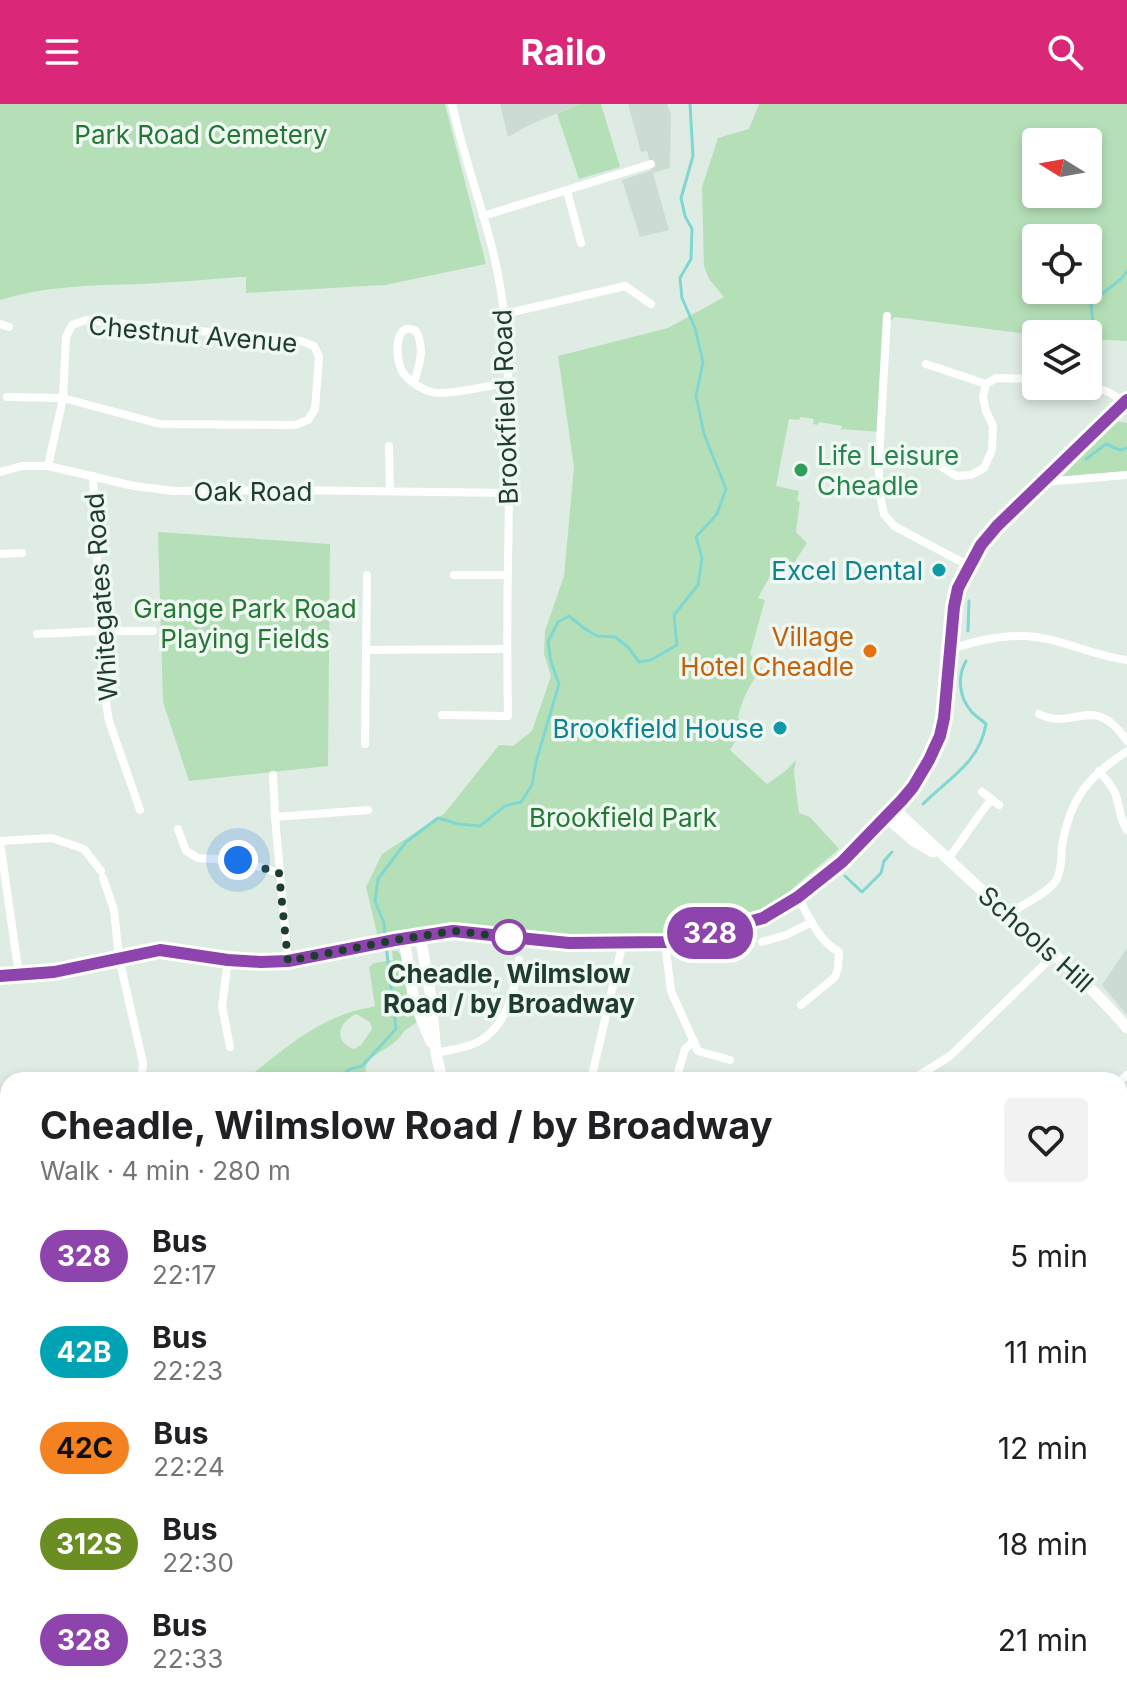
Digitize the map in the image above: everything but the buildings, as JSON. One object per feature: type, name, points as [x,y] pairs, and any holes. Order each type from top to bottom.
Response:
[{"type":"main road","points":[[0,976],[54,972],[160,950],[228,960],[288,961],[453,931],[569,943],[665,942],[763,918],[850,861],[913,787],[940,736],[954,607],[958,588],[969,566],[997,526],[1125,402]]},
{"type":"street","name":"Brookfield Road","points":[[442,715],[508,716],[509,493],[504,314],[483,216],[459,139],[452,104]]},
{"type":"street","points":[[483,216],[651,164]]},
{"type":"street","points":[[567,191],[581,243]]},
{"type":"street","points":[[504,314],[625,286],[651,304]]},
{"type":"street","points":[[887,316],[879,459],[879,491],[884,514],[894,526],[969,566]]},
{"type":"street","name":"Chestnut Avenue","points":[[48,466],[63,398],[66,337],[72,325],[86,320],[301,341],[314,346],[319,357],[315,409],[308,420],[295,425],[160,424],[63,398]]},
{"type":"street","points":[[414,382],[420,361],[420,339],[416,331],[404,328],[398,356],[402,371],[420,388],[437,393],[507,383]]},
{"type":"street","points":[[926,364],[986,384]]},
{"type":"street","points":[[908,456],[923,455],[956,476],[971,475],[984,468],[992,450],[993,426],[983,397],[986,384],[996,378],[1022,379]]},
{"type":"street","points":[[1102,389],[1125,402]]},
{"type":"street","points":[[7,397],[63,398]]},
{"type":"street","points":[[389,446],[390,491]]},
{"type":"street","name":"Oak Road","points":[[0,472],[22,466],[48,466],[134,486],[174,491],[509,493]]},
{"type":"street","points":[[1043,482],[1127,475]]},
{"type":"street","name":"Whitegates Road","points":[[93,476],[103,684],[109,721],[140,810]]},
{"type":"street","points":[[0,554],[22,553]]},
{"type":"street","points":[[365,744],[371,650],[367,575]]},
{"type":"street","points":[[454,575],[508,575]]},
{"type":"street","points":[[37,634],[153,631]]},
{"type":"street","points":[[950,649],[986,639],[1026,636],[1127,660]]},
{"type":"street","points":[[371,650],[507,649]]},
{"type":"street","points":[[1039,714],[1050,718],[1100,716],[1113,723],[1127,741]]},
{"type":"street","points":[[1008,914],[1054,885],[1059,874],[1065,832],[1081,792],[1099,771],[1127,751]]},
{"type":"street","points":[[1099,771],[1115,793],[1118,813],[1127,830]]},
{"type":"street","points":[[273,775],[288,961]]},
{"type":"street","points":[[945,857],[967,834],[975,819],[995,802],[982,792]]},
{"type":"street","points":[[275,817],[368,810]]},
{"type":"street","name":"Schools Hill","points":[[890,813],[930,851],[945,857],[1055,954],[1127,1028]]},
{"type":"street","points":[[178,829],[186,851],[198,858],[238,860],[279,873]]},
{"type":"street","points":[[19,975],[0,841],[52,838],[84,849],[102,875],[114,910],[119,958],[143,1063],[142,1072]]},
{"type":"street","points":[[798,897],[826,943],[839,952]]},
{"type":"street","points":[[762,942],[786,935],[812,922]]},
{"type":"street","points":[[420,935],[440,1072]]},
{"type":"street","points":[[400,939],[414,1001],[436,1053]]},
{"type":"street","points":[[593,1072],[623,942]]},
{"type":"street","points":[[665,942],[671,991],[698,1051],[730,1060]]},
{"type":"street","points":[[839,952],[848,947]]},
{"type":"street","points":[[801,1005],[835,977],[839,952]]},
{"type":"street","points":[[924,1072],[950,1056],[1055,954]]},
{"type":"street","points":[[228,960],[222,1006],[230,1047]]},
{"type":"street","points":[[436,1053],[478,1042],[494,1030],[507,1011],[519,960]]},
{"type":"street","points":[[678,1072],[685,1049],[694,1041]]},
{"type":"shaded area","points":[[500,104],[581,104],[508,137]]},
{"type":"shaded area","points":[[628,104],[667,104],[671,114],[670,168],[653,173],[669,230],[640,237],[622,180],[652,170],[647,151],[641,152]]},
{"type":"shaded area","points":[[1127,948],[1127,1015],[1102,985]]},
{"type":"green space","name":"Park Road Cemetery","points":[[0,104],[445,104],[486,264],[385,285],[246,293],[246,277],[239,277],[70,287],[0,300]]},
{"type":"green space","points":[[581,104],[601,104],[620,167],[579,179],[557,114]]},
{"type":"green space","name":"Brookfield Park","points":[[759,104],[1127,104],[1127,341],[1102,340],[1102,320],[1022,320],[1022,333],[895,317],[887,324],[881,432],[841,429],[842,426],[819,422],[817,425],[813,424],[814,419],[800,417],[799,420],[789,419],[776,486],[799,491],[796,532],[807,543],[792,566],[769,578],[758,598],[765,600],[750,654],[762,669],[744,698],[738,717],[743,729],[730,750],[767,784],[796,760],[794,773],[799,813],[810,817],[839,849],[763,918],[665,942],[569,943],[453,931],[371,945],[377,933],[366,887],[382,854],[444,814],[499,745],[513,746],[532,731],[551,676],[544,654],[545,631],[564,576],[574,467],[558,356],[668,328],[724,297],[709,279],[704,266],[702,187],[718,138],[749,129]]},
{"type":"green space","points":[[1115,421],[1127,423],[1127,471],[1062,477]]},
{"type":"green space","name":"Grange Park Road Playing Fields","points":[[158,532],[330,544],[328,766],[189,781],[163,702]]},
{"type":"green space","points":[[392,951],[398,951],[417,1022],[368,1062],[366,1072],[255,1072],[318,1026],[375,1006],[369,967],[374,963],[393,960]],"holes":[[[356,1014],[370,1022],[372,1029],[361,1045],[354,1049],[347,1046],[340,1032],[345,1022]]]},
{"type":"waterway","points":[[385,937],[384,923],[375,901],[378,879],[406,842],[438,818],[480,826],[505,806],[521,802],[532,785],[559,684],[548,642],[558,622],[569,616],[597,636],[615,637],[628,647],[639,662],[651,660],[677,645],[674,615],[698,585],[702,558],[696,537],[717,514],[726,489],[704,434],[696,396],[703,362],[695,328],[682,298],[680,278],[691,259],[692,229],[681,198],[693,156],[690,104]]},
{"type":"waterway","points":[[1092,320],[1091,303],[1127,271]]},
{"type":"waterway","points":[[1086,459],[1106,444],[1120,450],[1127,448]]},
{"type":"waterway","points":[[968,631],[969,601]]},
{"type":"waterway","points":[[923,804],[962,769],[983,737],[986,724],[971,711],[962,693],[960,680],[966,661]]},
{"type":"waterway","points":[[845,876],[862,892],[881,873],[884,861],[892,852]]},
{"type":"waterway","points":[[346,1072],[362,1066],[396,1029],[386,945]]},
{"type":"bus line","name":"328","points":[[0,976],[54,972],[160,950],[228,960],[288,961],[453,931],[569,943],[665,942],[763,918],[798,897],[842,862],[913,787],[940,736],[954,607],[958,588],[969,566],[997,526],[1127,400]]},
{"type":"place","name":"Life Leisure Cheadle","points":[[801,470]]},
{"type":"place","name":"Excel Dental","points":[[939,570]]},
{"type":"place","name":"Village Hotel Cheadle","points":[[870,651]]},
{"type":"place","name":"Brookfield House","points":[[780,728]]},
{"type":"place","name":"Cheadle, Wilmslow Road / by Broadway","points":[[509,937]]},
{"type":"route","points":[[238,860],[279,873],[288,961],[453,931],[509,937]]}]
